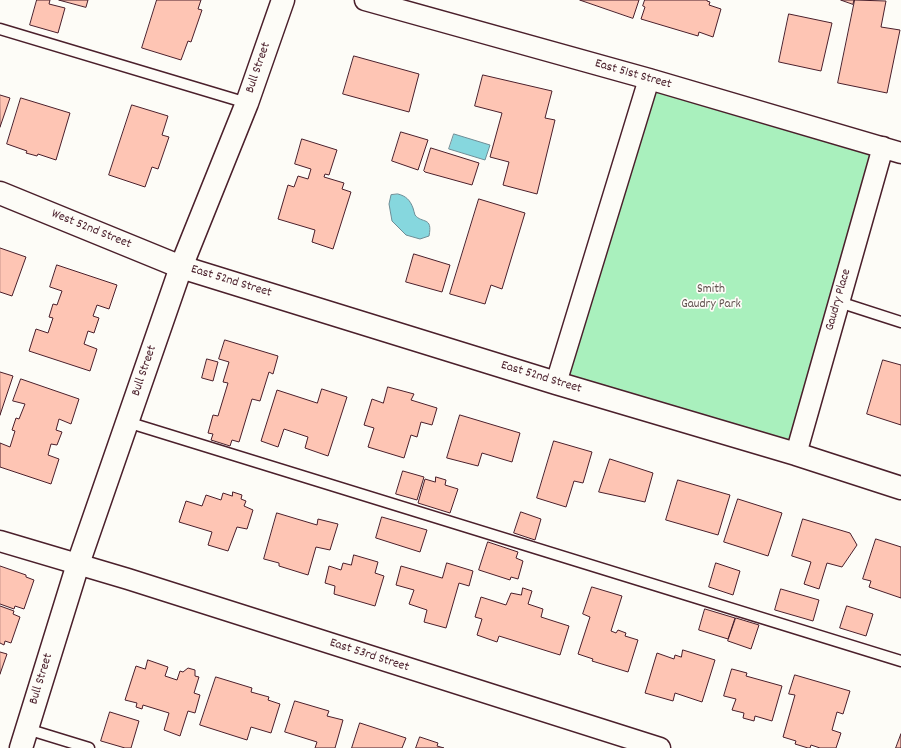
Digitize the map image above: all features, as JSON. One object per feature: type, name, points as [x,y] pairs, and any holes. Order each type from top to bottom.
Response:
[{"type":"main road","name":"Bull Street","points":[[24,739],[78,564],[181,267],[247,103],[283,0]]},
{"type":"main road","name":"West 52nd Street","points":[[0,193],[181,267]]},
{"type":"main road","name":"East 52nd Street","points":[[181,267],[556,383],[796,454],[901,488]]},
{"type":"street","name":"East 51st Street","points":[[365,0],[649,79],[892,150]]},
{"type":"street","points":[[556,383],[649,79]]},
{"type":"street","name":"Gaudry Place","points":[[796,454],[839,302],[892,150]]},
{"type":"street","name":"East 53rd Street","points":[[0,541],[78,564],[660,748]]},
{"type":"lane","points":[[0,29],[247,103]]},
{"type":"lane","points":[[839,302],[901,322]]},
{"type":"lane","points":[[127,422],[901,661]]},
{"type":"lane","points":[[24,739],[89,748]]},
{"type":"green space","name":"Smith Gaudry Park","points":[[649,79],[883,147],[796,454],[556,383]]},
{"type":"water","points":[[454,134],[490,145],[485,160],[449,149]]},
{"type":"water","points":[[398,194],[405,197],[409,201],[415,215],[418,218],[428,223],[430,230],[429,236],[420,239],[406,235],[392,221],[389,204],[391,195]]},
{"type":"building","points":[[37,0],[50,0],[49,4],[65,8],[58,33],[30,25]]},
{"type":"building","points":[[59,0],[88,0],[86,7]]},
{"type":"building","points":[[157,0],[201,0],[198,9],[202,10],[191,42],[188,41],[181,60],[142,48]]},
{"type":"building","points":[[580,0],[639,0],[633,18]]},
{"type":"building","points":[[645,0],[707,0],[710,2],[709,5],[721,9],[713,37],[699,32],[698,36],[641,19],[645,7],[643,6]]},
{"type":"building","points":[[841,0],[854,0],[853,4]]},
{"type":"building","points":[[855,0],[886,1],[881,27],[900,30],[887,93],[838,83]]},
{"type":"building","points":[[789,14],[832,23],[821,71],[779,62]]},
{"type":"building","points":[[354,56],[419,74],[409,112],[343,94]]},
{"type":"building","points":[[483,75],[552,91],[545,118],[555,120],[537,194],[503,185],[509,162],[490,157],[502,113],[475,106]]},
{"type":"building","points":[[0,95],[10,98],[0,127]]},
{"type":"building","points":[[21,98],[70,113],[56,160],[38,154],[37,156],[26,153],[27,151],[7,144]]},
{"type":"building","points":[[132,105],[168,116],[162,135],[169,137],[158,169],[152,167],[145,187],[109,175]]},
{"type":"building","points":[[401,132],[428,140],[418,170],[392,161]]},
{"type":"building","points":[[302,139],[337,150],[329,175],[325,174],[324,177],[344,183],[342,189],[351,192],[333,249],[312,242],[315,230],[278,219],[288,185],[294,187],[298,176],[308,179],[311,169],[295,164]]},
{"type":"building","points":[[431,148],[479,163],[472,185],[425,172],[424,171]]},
{"type":"building","points":[[479,199],[525,213],[502,289],[491,285],[485,304],[450,294]]},
{"type":"building","points":[[0,248],[26,257],[12,296],[0,292]]},
{"type":"building","points":[[414,254],[450,265],[442,292],[406,282]]},
{"type":"building","points":[[57,265],[117,285],[109,309],[97,305],[93,316],[99,318],[94,333],[88,331],[84,344],[97,349],[90,371],[29,351],[36,329],[48,333],[53,318],[49,317],[53,304],[57,305],[62,291],[50,287]]},
{"type":"building","points":[[225,340],[278,356],[273,374],[269,372],[260,401],[252,399],[239,442],[232,440],[230,446],[211,440],[213,434],[208,433],[213,415],[218,416],[228,383],[223,382],[229,362],[219,359]]},
{"type":"building","points":[[207,359],[218,362],[213,381],[202,378]]},
{"type":"building","points":[[883,360],[901,365],[901,425],[867,414]]},
{"type":"building","points":[[0,372],[13,376],[0,415]]},
{"type":"building","points":[[21,379],[79,399],[71,424],[59,419],[56,430],[62,432],[57,445],[51,444],[48,455],[59,459],[51,484],[0,467],[0,443],[10,447],[15,431],[12,430],[16,418],[19,419],[25,404],[13,401]]},
{"type":"building","points":[[388,387],[414,394],[411,400],[437,408],[432,425],[421,422],[417,437],[411,435],[404,458],[368,447],[374,428],[364,425],[372,399],[383,403]]},
{"type":"building","points":[[322,389],[347,397],[328,456],[305,448],[308,437],[284,429],[278,447],[261,441],[277,390],[317,403]]},
{"type":"building","points":[[460,415],[520,433],[512,462],[482,453],[478,466],[447,458]]},
{"type":"building","points":[[554,441],[592,452],[583,483],[574,481],[566,507],[537,498]]},
{"type":"building","points":[[610,459],[653,473],[645,502],[599,492]]},
{"type":"building","points":[[403,471],[424,477],[417,500],[396,494]]},
{"type":"building","points":[[436,477],[446,480],[445,485],[458,489],[450,513],[418,503],[425,479],[435,482]]},
{"type":"building","points":[[678,480],[730,495],[718,535],[666,520]]},
{"type":"building","points":[[233,492],[242,495],[241,499],[246,501],[244,506],[253,510],[247,529],[237,527],[228,551],[208,545],[212,532],[179,522],[186,501],[202,506],[206,495],[221,500],[223,493],[232,496]]},
{"type":"building","points":[[738,499],[782,513],[768,556],[724,542]]},
{"type":"building","points":[[521,512],[541,519],[535,540],[514,533]]},
{"type":"building","points":[[277,513],[317,525],[318,519],[338,524],[330,550],[316,547],[308,575],[279,566],[279,563],[264,559]]},
{"type":"building","points":[[382,517],[427,530],[420,552],[376,538]]},
{"type":"building","points":[[803,519],[850,533],[857,545],[842,567],[827,563],[819,589],[804,584],[811,562],[792,556]]},
{"type":"building","points":[[876,539],[901,547],[901,598],[869,587],[871,581],[863,579]]},
{"type":"building","points":[[488,542],[518,552],[516,558],[523,561],[518,579],[511,577],[510,580],[479,570]]},
{"type":"building","points":[[354,555],[378,562],[375,573],[384,576],[375,606],[334,594],[335,586],[325,583],[329,566],[341,570],[343,563],[351,565]]},
{"type":"building","points":[[447,563],[473,571],[469,586],[459,583],[446,628],[424,622],[427,610],[409,604],[414,590],[396,585],[401,566],[442,578]]},
{"type":"building","points":[[716,563],[740,571],[733,595],[709,587]]},
{"type":"building","points":[[0,566],[26,575],[26,577],[34,580],[24,609],[15,606],[14,609],[0,604]]},
{"type":"building","points":[[592,587],[622,596],[611,631],[616,633],[618,630],[626,633],[625,636],[638,640],[628,672],[592,661],[593,659],[578,654],[590,617],[583,614]]},
{"type":"building","points":[[523,588],[532,591],[528,604],[543,609],[541,617],[569,626],[560,655],[499,636],[497,642],[477,635],[482,619],[475,617],[481,597],[506,605],[511,593],[521,595]]},
{"type":"building","points":[[781,589],[819,600],[813,621],[775,610]]},
{"type":"building","points":[[0,606],[14,611],[13,614],[20,617],[11,643],[5,641],[4,645],[0,643]]},
{"type":"building","points":[[847,606],[873,614],[866,636],[840,628]]},
{"type":"building","points":[[705,609],[735,618],[728,639],[699,630]]},
{"type":"building","points":[[736,618],[759,625],[751,649],[728,641]]},
{"type":"building","points":[[683,650],[715,660],[702,702],[675,693],[673,701],[645,693],[657,653],[674,659],[675,655],[681,657]]},
{"type":"building","points":[[0,652],[7,654],[0,674]]},
{"type":"building","points":[[148,660],[168,667],[165,676],[177,680],[180,671],[183,672],[188,668],[195,670],[195,676],[199,677],[194,693],[200,695],[195,713],[188,711],[180,736],[164,730],[169,713],[143,705],[142,709],[136,707],[137,703],[125,700],[136,666],[145,669]]},
{"type":"building","points":[[732,669],[747,673],[746,676],[782,686],[772,721],[755,716],[754,721],[743,718],[744,713],[732,710],[736,699],[724,696]]},
{"type":"building","points":[[795,675],[850,691],[843,714],[837,712],[832,730],[841,733],[836,748],[820,748],[811,745],[810,748],[808,748],[795,744],[796,741],[783,737],[795,695],[789,694]]},
{"type":"building","points":[[216,677],[252,688],[251,692],[269,697],[268,700],[280,704],[271,733],[251,727],[247,740],[200,725]]},
{"type":"building","points":[[295,701],[329,711],[327,716],[343,720],[335,748],[315,748],[317,742],[285,732]]},
{"type":"building","points":[[110,712],[139,721],[131,748],[125,748],[101,741]]},
{"type":"building","points":[[360,723],[406,738],[402,748],[352,748]]},
{"type":"building","points":[[901,734],[901,748],[896,748]]},
{"type":"building","points":[[420,737],[438,743],[437,746],[444,748],[416,748]]}]
